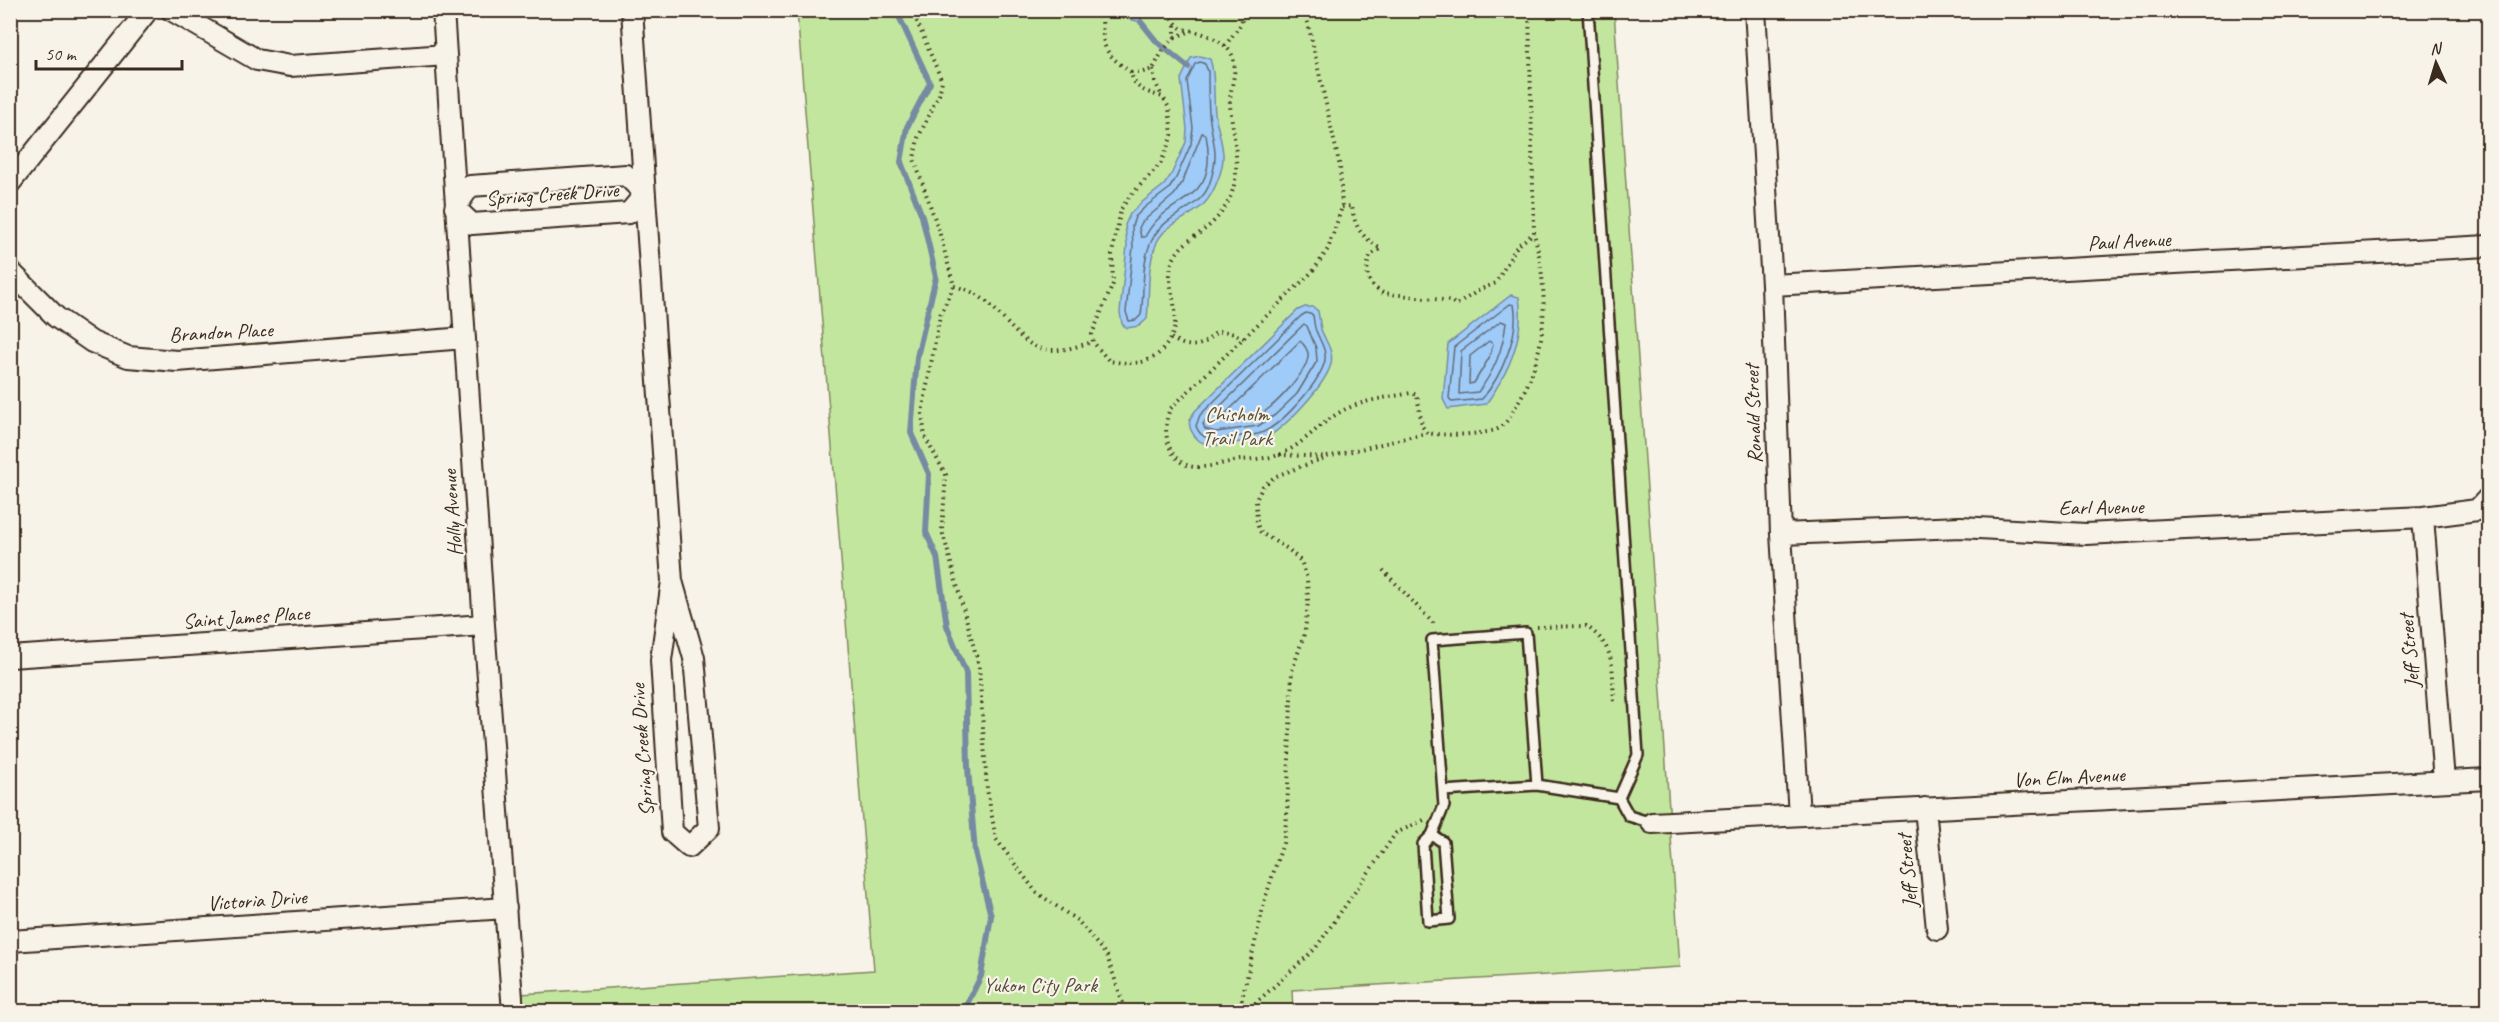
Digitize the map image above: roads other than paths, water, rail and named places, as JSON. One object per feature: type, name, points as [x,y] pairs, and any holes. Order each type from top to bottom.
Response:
[{"type":"street","points":[[10,183],[148,10]]},
{"type":"street","points":[[171,10],[257,60],[290,66],[446,55]]},
{"type":"street","name":"Holly Avenue","points":[[443,10],[484,625],[513,1011]]},
{"type":"street","name":"Spring Creek Drive","points":[[632,10],[672,581],[661,660],[672,832],[689,847],[710,828],[694,658],[672,581]]},
{"type":"street","name":"Ronald Street","points":[[1755,10],[1772,285],[1781,534],[1799,815]]},
{"type":"street","name":"Spring Creek Drive","points":[[626,175],[645,194],[629,213],[472,224],[455,207],[470,186],[626,175]]},
{"type":"street","name":"Paul Avenue","points":[[1772,285],[2488,246]]},
{"type":"street","name":"Brandon Place","points":[[10,271],[56,317],[92,342],[128,357],[177,361],[465,339]]},
{"type":"street","name":"Earl Avenue","points":[[1781,534],[1961,527],[2086,534],[2423,518],[2477,510],[2488,498]]},
{"type":"street","name":"Jeff Street","points":[[2423,518],[2444,781]]},
{"type":"street","name":"Saint James Place","points":[[10,657],[484,625]]},
{"type":"street","name":"Von Elm Avenue","points":[[1652,823],[2488,779]]},
{"type":"street","name":"Jeff Street","points":[[1925,808],[1937,929]]},
{"type":"street","name":"Victoria Drive","points":[[10,941],[506,908]]},
{"type":"lane","points":[[1588,10],[1638,755],[1619,798]]},
{"type":"lane","points":[[1432,835],[1443,842],[1449,919],[1428,921],[1423,844],[1432,835],[1444,806],[1432,640],[1526,633],[1538,785]]},
{"type":"lane","points":[[1443,791],[1538,785],[1619,798]]},
{"type":"lane","points":[[1619,798],[1629,816],[1652,823]]},
{"type":"water","points":[[1122,11],[1141,11],[1141,22],[1129,19]]},
{"type":"water","points":[[1200,56],[1210,59],[1213,72],[1215,113],[1223,154],[1220,174],[1203,205],[1161,235],[1154,251],[1150,270],[1147,319],[1139,326],[1127,328],[1122,324],[1120,312],[1127,246],[1125,225],[1130,214],[1164,185],[1186,142],[1187,129],[1181,79],[1191,58]]},
{"type":"water","points":[[1511,295],[1519,297],[1520,326],[1513,354],[1502,379],[1486,404],[1448,409],[1443,399],[1448,344]]},
{"type":"water","points":[[1313,307],[1318,311],[1321,329],[1332,359],[1321,384],[1303,406],[1264,439],[1214,445],[1201,442],[1196,438],[1189,424],[1195,411],[1298,310]]},
{"type":"waterway","points":[[896,10],[930,83],[907,127],[901,162],[922,216],[936,277],[917,357],[911,433],[929,474],[926,532],[937,557],[947,626],[966,673],[968,768],[975,852],[991,916],[981,976],[963,1012]]},
{"type":"waterway","points":[[1141,22],[1157,42],[1188,67]]},
{"type":"park label","name":"Chisholm Trail Park","points":[[1237,426]]},
{"type":"park label","name":"Yukon City Park","points":[[1040,985]]}]
